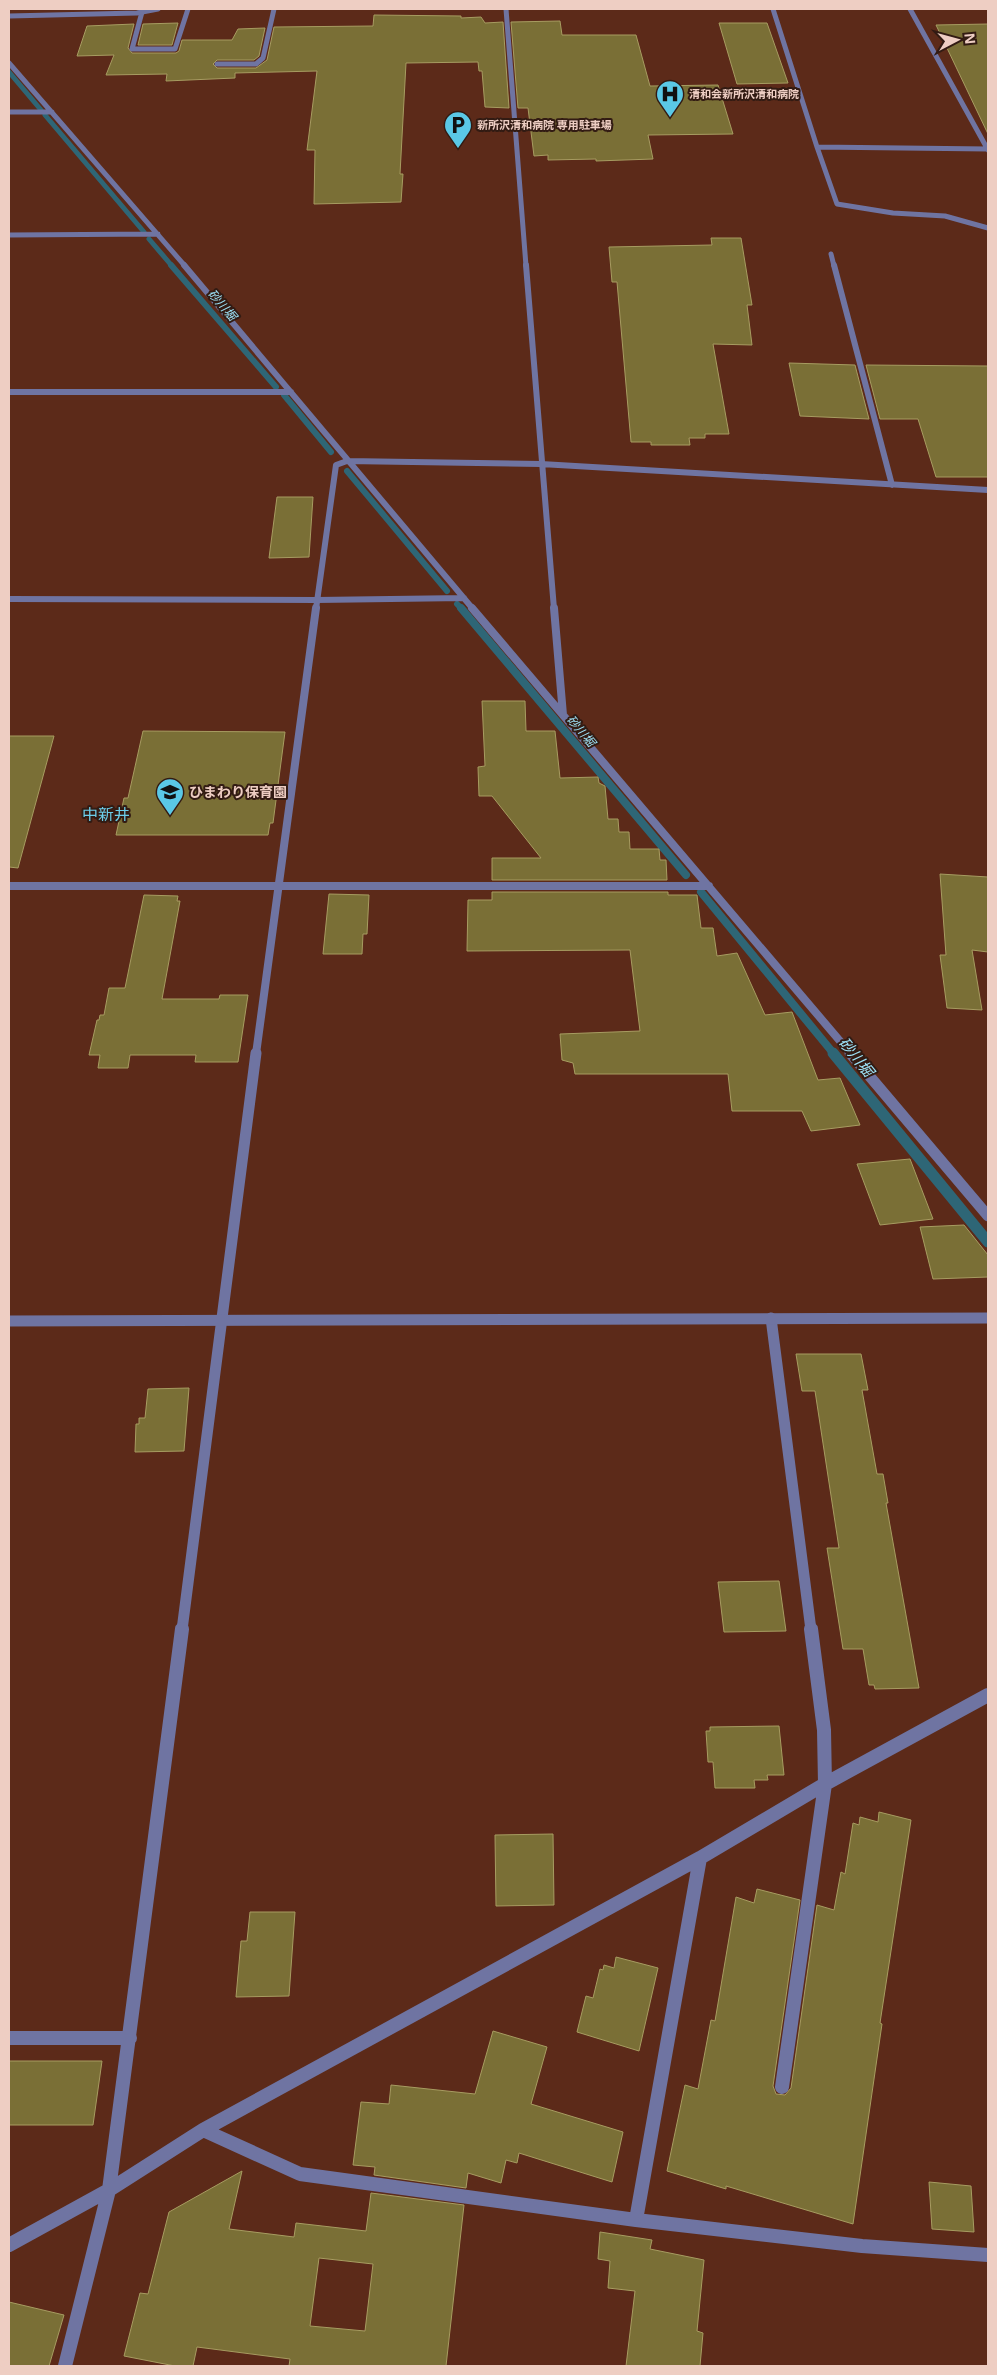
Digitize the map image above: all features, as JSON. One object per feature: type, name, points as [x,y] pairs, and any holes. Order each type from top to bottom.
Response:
[{"type":"street","points":[[9,16],[142,12],[158,9]]},
{"type":"street","points":[[142,12],[132,49],[175,49],[188,9]]},
{"type":"street","points":[[217,64],[256,64],[262,58],[274,9]]},
{"type":"street","points":[[506,9],[541,464],[563,715]]},
{"type":"street","points":[[773,9],[837,204],[893,214],[945,216],[988,228]]},
{"type":"street","points":[[817,147],[988,149],[910,9]]},
{"type":"street","points":[[9,63],[158,234],[347,461],[988,1216]]},
{"type":"street","points":[[9,112],[52,112]]},
{"type":"street","points":[[9,235],[158,234]]},
{"type":"street","points":[[830,254],[892,485]]},
{"type":"street","points":[[9,392],[291,392]]},
{"type":"street","points":[[65,2366],[109,2190],[336,465],[347,461],[541,464],[988,490]]},
{"type":"street","points":[[9,599],[317,600],[464,598]]},
{"type":"street","points":[[9,886],[709,886]]},
{"type":"street","points":[[772,1318],[824,1730],[824,1784],[782,2087]]},
{"type":"street","points":[[9,1321],[988,1318]]},
{"type":"street","points":[[9,2245],[109,2190],[203,2130],[700,1858],[824,1784],[988,1695]]},
{"type":"street","points":[[636,2220],[700,1858]]},
{"type":"street","points":[[9,2038],[130,2038]]},
{"type":"street","points":[[203,2130],[300,2174],[636,2220],[862,2246],[988,2255]]},
{"type":"building","points":[[374,15],[481,17],[485,23],[503,22],[509,108],[485,107],[482,71],[479,71],[478,62],[406,63],[400,174],[403,174],[401,202],[314,204],[315,150],[307,150],[317,71],[235,73],[235,78],[166,81],[167,74],[106,75],[114,55],[77,56],[87,26],[134,24],[128,48],[132,53],[176,53],[179,51],[182,40],[232,40],[238,29],[265,28],[259,56],[254,60],[217,60],[213,64],[217,68],[256,68],[267,60],[274,27],[373,26]]},
{"type":"building","points":[[560,21],[562,35],[636,35],[650,86],[718,85],[733,134],[648,135],[653,159],[548,160],[548,155],[534,156],[528,108],[518,108],[511,22]]},
{"type":"building","points":[[178,23],[172,45],[138,45],[143,24]]},
{"type":"building","points":[[719,23],[767,23],[788,83],[737,84]]},
{"type":"building","points":[[988,24],[988,134],[936,25]]},
{"type":"building","points":[[711,238],[741,238],[752,305],[747,305],[752,345],[713,344],[729,434],[705,434],[705,438],[689,438],[690,445],[651,445],[651,442],[631,442],[617,282],[612,282],[609,247],[712,245]]},
{"type":"building","points":[[789,363],[855,365],[869,419],[800,416]]},
{"type":"building","points":[[866,365],[988,366],[988,477],[936,477],[918,419],[880,419]]},
{"type":"building","points":[[277,497],[313,497],[309,557],[269,558]]},
{"type":"building","points":[[482,701],[525,701],[526,731],[555,731],[560,778],[598,777],[599,783],[605,786],[608,819],[618,819],[619,832],[629,832],[630,849],[659,849],[660,860],[666,860],[667,880],[492,880],[492,858],[541,858],[492,796],[479,796],[478,767],[485,766]]},
{"type":"building","points":[[143,731],[285,732],[273,823],[270,823],[268,835],[116,835],[124,798],[128,798]]},
{"type":"building","points":[[9,736],[54,736],[18,868],[9,867]]},
{"type":"building","points":[[940,874],[988,877],[988,952],[972,950],[982,1010],[947,1008],[940,955],[946,955]]},
{"type":"building","points":[[492,892],[668,892],[668,895],[697,895],[701,928],[713,928],[717,956],[737,953],[765,1015],[792,1012],[818,1080],[840,1078],[860,1125],[811,1131],[802,1111],[732,1111],[728,1074],[575,1074],[573,1063],[562,1060],[560,1034],[640,1031],[630,950],[467,951],[468,900],[492,900]]},
{"type":"building","points":[[329,894],[369,895],[367,934],[363,934],[362,954],[323,954]]},
{"type":"building","points":[[144,895],[178,896],[177,901],[180,901],[162,999],[219,999],[220,995],[248,995],[238,1062],[195,1062],[196,1055],[130,1055],[128,1068],[98,1068],[100,1055],[89,1055],[97,1020],[99,1020],[100,1015],[104,1015],[109,988],[125,988]]},
{"type":"building","points":[[910,1159],[933,1219],[880,1225],[857,1164]]},
{"type":"building","points":[[964,1225],[988,1255],[988,1277],[933,1279],[920,1227]]},
{"type":"building","points":[[796,1354],[861,1354],[868,1390],[862,1390],[877,1474],[883,1474],[888,1503],[886,1503],[919,1688],[875,1689],[874,1685],[869,1685],[863,1649],[843,1649],[827,1548],[839,1548],[815,1391],[802,1391]]},
{"type":"building","points":[[189,1388],[184,1451],[135,1452],[136,1424],[139,1424],[139,1418],[145,1418],[148,1389]]},
{"type":"building","points":[[779,1581],[786,1631],[724,1632],[718,1582]]},
{"type":"building","points":[[779,1726],[784,1775],[767,1775],[768,1780],[754,1780],[755,1788],[715,1788],[713,1762],[708,1762],[706,1731],[710,1731],[710,1727]]},
{"type":"building","points":[[879,1812],[911,1820],[880,2023],[882,2024],[853,2224],[726,2186],[726,2189],[667,2171],[685,2085],[698,2089],[711,2020],[715,2021],[736,1897],[754,1903],[757,1889],[800,1900],[773,2086],[776,2094],[785,2095],[791,2088],[817,1905],[834,1910],[841,1872],[845,1874],[853,1823],[859,1825],[860,1817],[878,1822]]},
{"type":"building","points":[[553,1834],[554,1905],[496,1906],[495,1835]]},
{"type":"building","points":[[250,1912],[295,1912],[289,1996],[236,1997],[241,1941],[247,1941]]},
{"type":"building","points":[[616,1957],[658,1968],[639,2051],[577,2032],[586,1996],[593,1998],[600,1969],[603,1970],[604,1965],[614,1968]]},
{"type":"building","points":[[493,2031],[547,2047],[531,2104],[623,2132],[612,2182],[519,2153],[517,2163],[506,2160],[501,2183],[468,2173],[466,2188],[374,2175],[375,2167],[353,2165],[361,2102],[389,2104],[391,2085],[475,2094]]},
{"type":"building","points":[[9,2061],[102,2061],[93,2125],[9,2125]]},
{"type":"building","points":[[242,2171],[229,2229],[294,2237],[296,2223],[366,2231],[371,2193],[464,2205],[446,2366],[289,2366],[290,2359],[197,2347],[193,2366],[175,2366],[124,2356],[140,2293],[148,2294],[169,2212]],"holes":[[[319,2258],[373,2264],[365,2331],[310,2326]]]},
{"type":"building","points":[[929,2182],[971,2186],[974,2232],[932,2229]]},
{"type":"building","points":[[600,2232],[652,2240],[650,2249],[704,2260],[697,2331],[703,2333],[700,2366],[626,2366],[635,2291],[608,2288],[610,2261],[598,2259]]},
{"type":"building","points":[[9,2302],[64,2315],[49,2366],[9,2366]]},
{"type":"waterway","name":"砂川堀","points":[[9,72],[41,110]]},
{"type":"waterway","name":"砂川堀","points":[[45,115],[144,232]]},
{"type":"waterway","name":"砂川堀","points":[[149,239],[172,266]]},
{"type":"waterway","name":"砂川堀","points":[[171,265],[276,387]]},
{"type":"waterway","name":"砂川堀","points":[[284,395],[331,452]]},
{"type":"waterway","name":"砂川堀","points":[[347,471],[447,591]]},
{"type":"waterway","name":"砂川堀","points":[[457,604],[461,608]]},
{"type":"waterway","name":"砂川堀","points":[[461,608],[686,875]]},
{"type":"waterway","name":"砂川堀","points":[[701,892],[834,1054]]},
{"type":"waterway","name":"砂川堀","points":[[833,1053],[988,1242]]},
{"type":"place","name":"清和会新所沢清和病院","points":[[670,118]]},
{"type":"place","name":"新所沢清和病院 専用駐車場","points":[[458,149]]},
{"type":"place","name":"ひまわり保育園","points":[[170,816]]},
{"type":"district","name":"中新井","points":[[106,814]]}]
